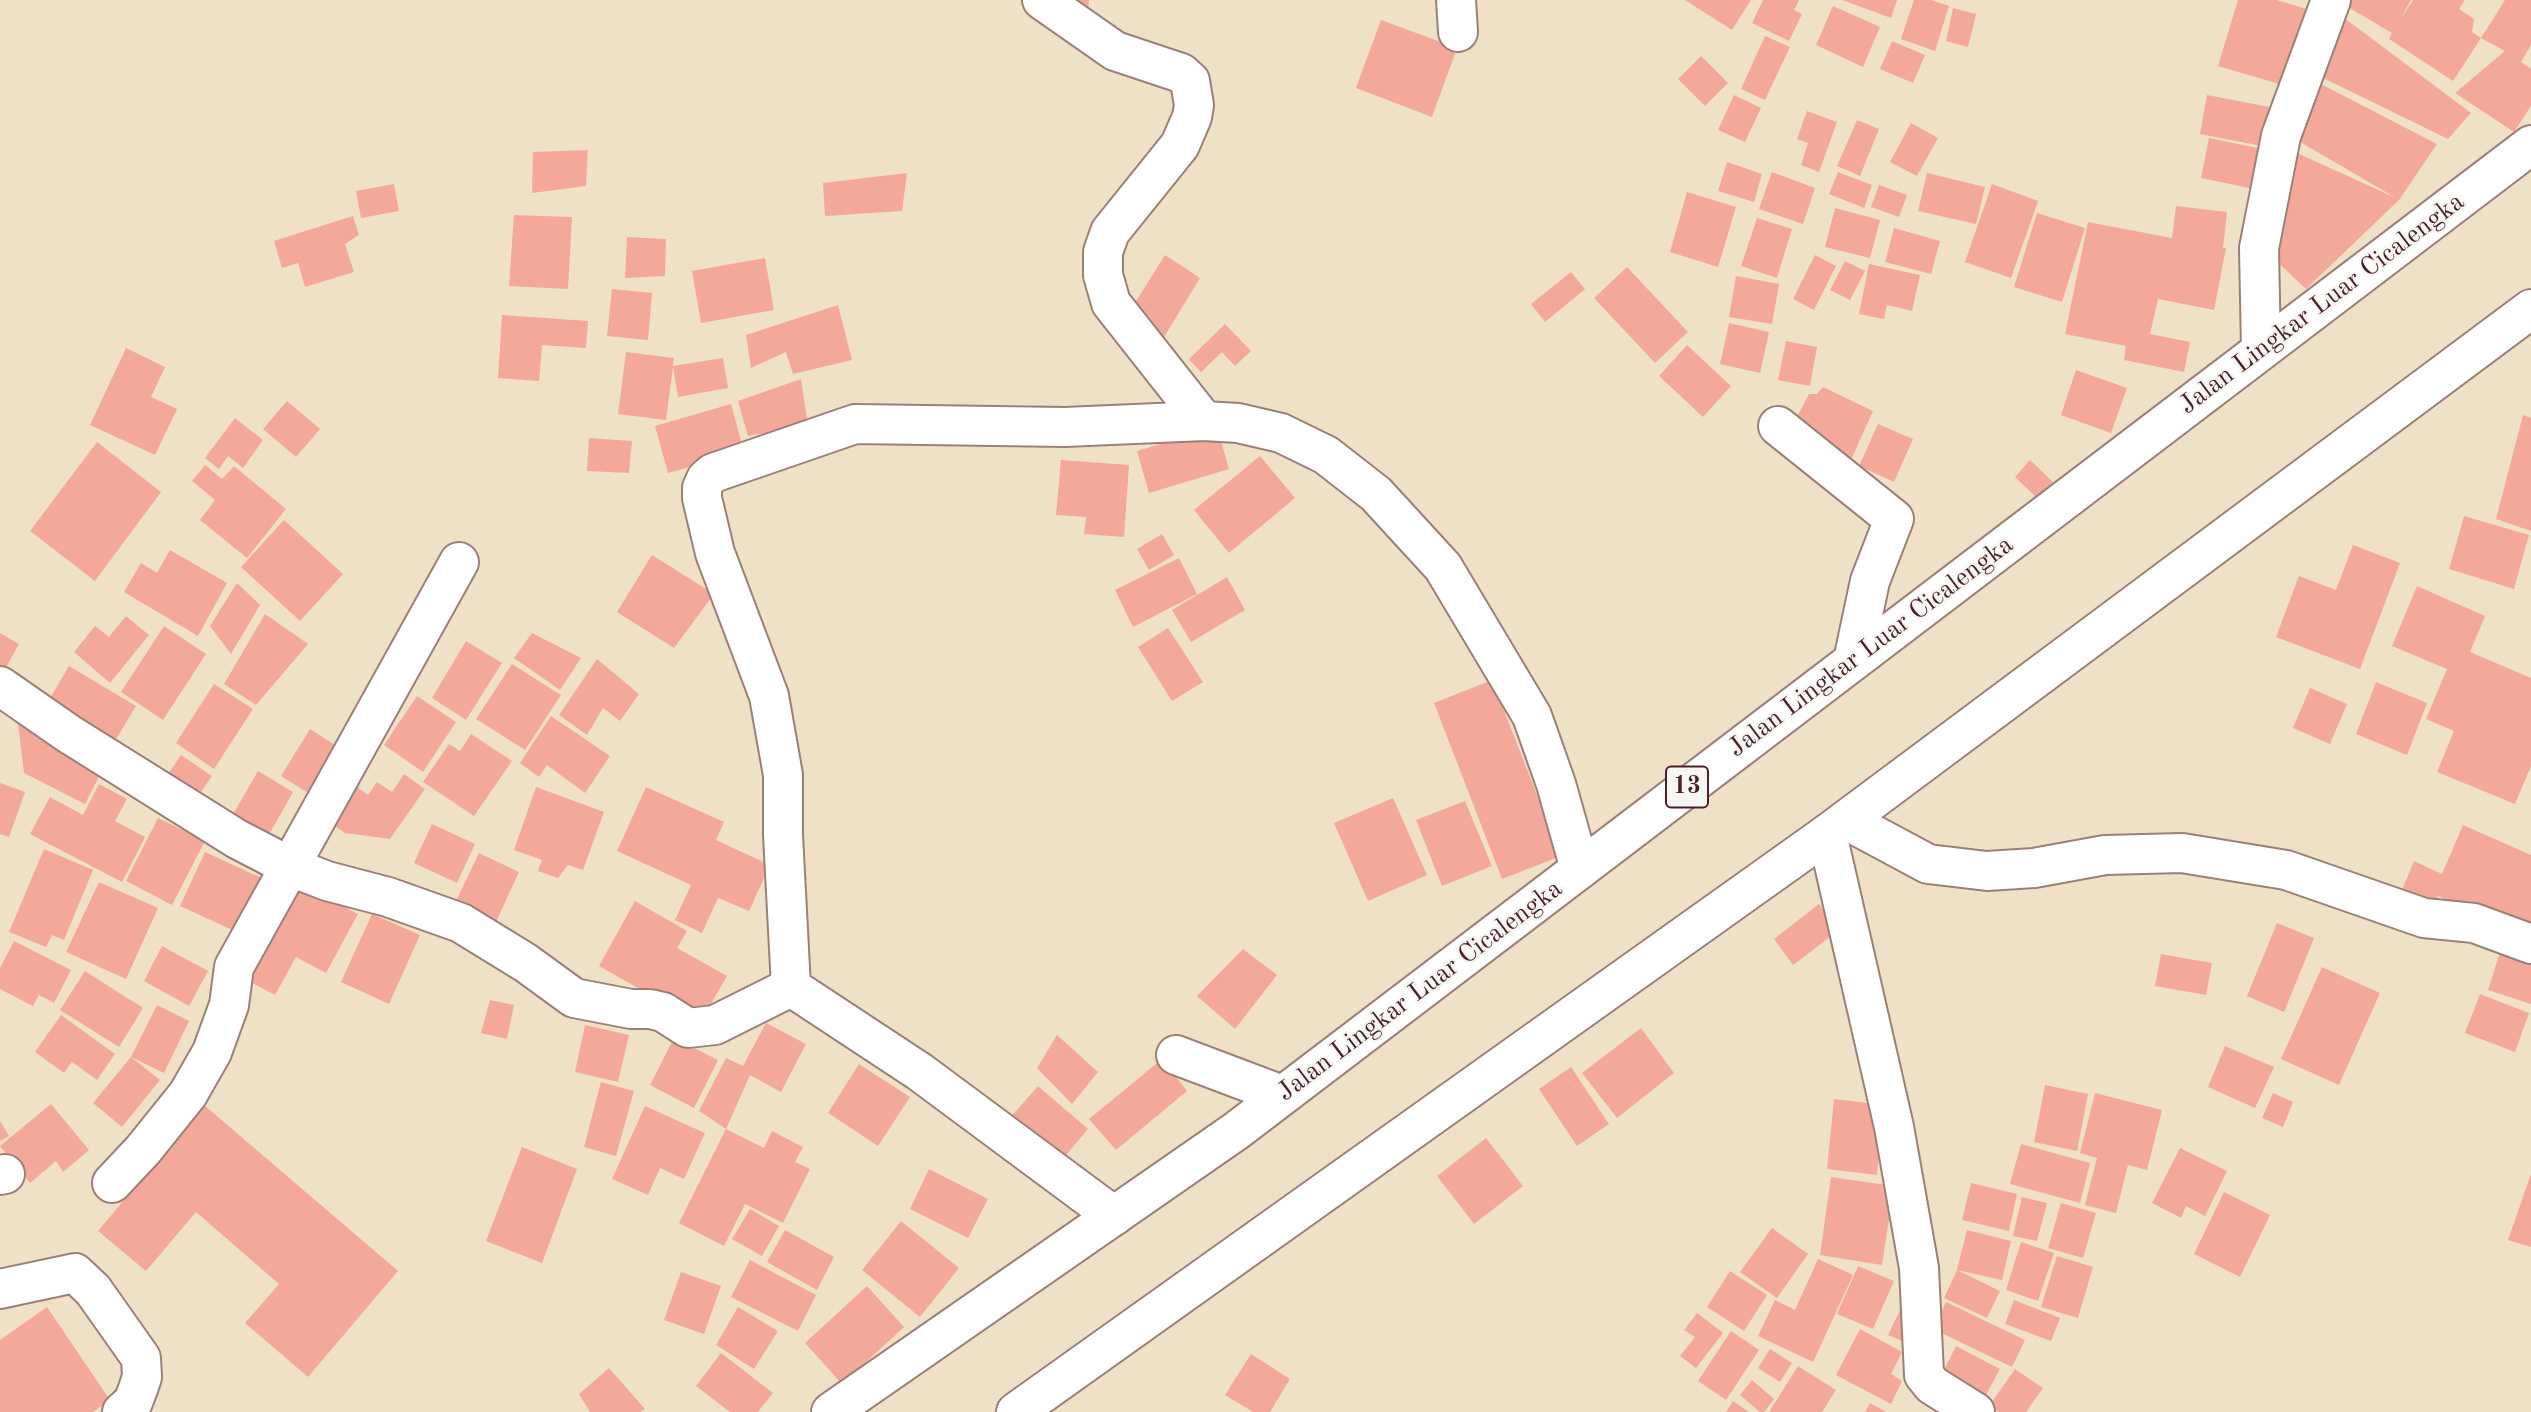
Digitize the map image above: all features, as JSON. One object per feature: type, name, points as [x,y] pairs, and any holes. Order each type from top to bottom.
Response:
[{"type":"main road","points":[[1042,0],[1115,51],[1181,73],[1190,80],[1194,105],[1180,145],[1110,232],[1103,252],[1103,275],[1111,303],[1204,421]]},
{"type":"main road","points":[[2261,350],[2259,248],[2278,148],[2331,0]]},
{"type":"main road","name":"Jalan Lingkar Luar Cicalengka","points":[[831,1412],[1236,1131],[2531,145]]},
{"type":"main road","points":[[1016,1412],[1837,827],[2531,309]]},
{"type":"main road","points":[[791,987],[783,835],[783,775],[769,696],[715,553],[702,488],[713,472],[855,424],[1065,427],[1204,421],[1238,423],[1281,433],[1326,455],[1376,494],[1443,567],[1532,716],[1556,784],[1580,869]]},
{"type":"main road","points":[[1777,426],[1894,519],[1870,581],[1853,661]]},
{"type":"main road","points":[[112,1183],[143,1150],[188,1094],[212,1052],[229,1005],[234,967],[460,562]]},
{"type":"main road","points":[[0,686],[69,734],[226,832],[291,867],[461,923],[526,963],[574,998],[663,1012],[688,1028],[715,1025],[791,987]]},
{"type":"main road","points":[[1837,827],[1928,864],[1987,871],[2034,868],[2105,855],[2182,853],[2286,870],[2424,918],[2474,923],[2531,944]]},
{"type":"main road","points":[[1837,827],[1919,1268],[1924,1375],[1931,1385],[1975,1412]]},
{"type":"main road","points":[[791,987],[920,1072],[1114,1216]]},
{"type":"main road","points":[[1176,1055],[1283,1095]]},
{"type":"main road","points":[[0,1289],[75,1273],[93,1290],[141,1358],[142,1377],[138,1390],[133,1402],[122,1412]]},
{"type":"building","points":[[1056,0],[1089,0],[1088,9]]},
{"type":"building","points":[[1685,0],[1751,0],[1732,30]]},
{"type":"building","points":[[1763,0],[1799,0],[1794,10],[1802,14],[1789,41],[1752,23]]},
{"type":"building","points":[[1842,0],[1897,0],[1891,18]]},
{"type":"building","points":[[1914,0],[1931,0],[1949,6],[1935,51],[1901,39]]},
{"type":"building","points":[[2238,0],[2277,0],[2316,12],[2293,88],[2218,66]]},
{"type":"building","points":[[2336,0],[2411,0],[2400,20],[2413,0],[2465,0],[2459,9],[2474,19],[2472,32],[2481,38],[2453,81],[2389,39],[2392,33]]},
{"type":"building","points":[[2505,0],[2531,0],[2531,45],[2521,62],[2531,69],[2531,106],[2514,132],[2455,93],[2505,51],[2481,38]]},
{"type":"building","points":[[1833,6],[1880,27],[1863,67],[1816,45]]},
{"type":"building","points":[[1953,8],[1976,14],[1968,47],[1946,41]]},
{"type":"building","points":[[2339,14],[2471,113],[2448,139],[2315,74]]},
{"type":"building","points":[[1381,20],[1457,48],[1432,117],[1356,88]]},
{"type":"building","points":[[1765,36],[1790,47],[1765,100],[1741,89]]},
{"type":"building","points":[[1892,41],[1925,55],[1913,83],[1880,69]]},
{"type":"building","points":[[1701,56],[1728,83],[1705,106],[1678,79]]},
{"type":"building","points":[[2315,81],[2437,144],[2399,200],[2306,289],[2270,255],[2286,148],[2396,198],[2290,136]]},
{"type":"building","points":[[1734,95],[1761,108],[1745,142],[1718,130]]},
{"type":"building","points":[[2207,95],[2269,107],[2262,146],[2200,134]]},
{"type":"building","points":[[1807,111],[1837,122],[1819,172],[1801,165],[1808,143],[1797,139]]},
{"type":"building","points":[[1857,120],[1879,129],[1860,176],[1837,166]]},
{"type":"building","points":[[1911,123],[1938,138],[1917,176],[1890,162]]},
{"type":"building","points":[[2209,138],[2267,150],[2259,190],[2201,178]]},
{"type":"building","points":[[588,150],[586,186],[532,193],[533,152]]},
{"type":"building","points":[[1727,162],[1762,174],[1754,202],[1718,191]]},
{"type":"building","points":[[1772,172],[1815,188],[1803,224],[1759,209]]},
{"type":"building","points":[[1838,172],[1872,185],[1864,208],[1829,194]]},
{"type":"building","points":[[907,173],[902,211],[825,216],[823,183]]},
{"type":"building","points":[[1927,173],[1985,187],[1976,224],[1918,211]]},
{"type":"building","points":[[394,184],[399,211],[361,218],[356,191]]},
{"type":"building","points":[[1992,184],[2038,201],[2011,278],[1965,262]]},
{"type":"building","points":[[1879,185],[1907,195],[1899,217],[1871,207]]},
{"type":"building","points":[[1687,192],[1736,207],[1718,267],[1670,252]]},
{"type":"building","points":[[2176,206],[2227,212],[2223,248],[2226,248],[2214,310],[2158,299],[2150,334],[2190,342],[2184,372],[2124,360],[2126,346],[2065,334],[2088,222],[2172,238]]},
{"type":"building","points":[[1835,208],[1880,220],[1870,258],[1825,247]]},
{"type":"building","points":[[2037,213],[2085,228],[2062,302],[2014,287]]},
{"type":"building","points":[[514,215],[572,217],[568,289],[509,286]]},
{"type":"building","points":[[353,216],[359,235],[345,244],[354,272],[305,287],[298,263],[282,268],[274,241]]},
{"type":"building","points":[[1757,218],[1792,229],[1777,278],[1741,266]]},
{"type":"building","points":[[1894,228],[1940,241],[1931,274],[1885,262]]},
{"type":"building","points":[[627,237],[666,239],[665,276],[625,278]]},
{"type":"building","points":[[1165,255],[1200,278],[1164,337],[1128,314]]},
{"type":"building","points":[[1815,255],[1836,266],[1814,310],[1793,299]]},
{"type":"building","points":[[765,258],[774,310],[701,323],[692,271]]},
{"type":"building","points":[[1845,261],[1865,271],[1850,300],[1830,290]]},
{"type":"building","points":[[1869,264],[1920,275],[1912,311],[1887,305],[1884,319],[1859,314]]},
{"type":"building","points":[[1627,267],[1688,332],[1655,363],[1594,298]]},
{"type":"building","points":[[1571,272],[1585,289],[1545,322],[1531,304]]},
{"type":"building","points":[[1736,276],[1779,284],[1772,324],[1729,317]]},
{"type":"building","points":[[612,289],[652,293],[648,340],[607,336]]},
{"type":"building","points":[[838,305],[852,360],[793,374],[786,352],[751,368],[746,335]]},
{"type":"building","points":[[502,315],[588,321],[586,348],[542,345],[539,381],[498,378]]},
{"type":"building","points":[[1729,323],[1769,332],[1760,373],[1720,364]]},
{"type":"building","points":[[1225,324],[1251,351],[1235,366],[1222,352],[1201,372],[1189,359]]},
{"type":"building","points":[[1786,341],[1817,347],[1810,386],[1778,380]]},
{"type":"building","points":[[1687,345],[1731,386],[1703,417],[1659,376]]},
{"type":"building","points":[[126,348],[165,367],[151,397],[177,409],[155,455],[90,425]]},
{"type":"building","points":[[626,352],[674,358],[673,366],[723,358],[728,388],[678,397],[673,367],[666,420],[618,414]]},
{"type":"building","points":[[2076,370],[2127,388],[2111,433],[2061,415]]},
{"type":"building","points":[[801,379],[808,426],[748,436],[738,401]]},
{"type":"building","points":[[1823,387],[1873,411],[1851,460],[1809,432],[1798,415],[1809,394],[1817,394]]},
{"type":"building","points":[[287,401],[320,429],[296,457],[263,429]]},
{"type":"building","points":[[731,404],[744,452],[668,473],[655,426]]},
{"type":"building","points":[[2523,415],[2531,418],[2531,531],[2496,519]]},
{"type":"building","points":[[235,418],[263,440],[243,468],[228,456],[219,469],[205,458]]},
{"type":"building","points":[[1878,424],[1913,439],[1894,482],[1859,466]]},
{"type":"building","points":[[1217,427],[1229,469],[1149,493],[1137,451]]},
{"type":"building","points":[[589,438],[632,441],[629,473],[587,471]]},
{"type":"building","points":[[97,442],[161,492],[95,581],[30,531]]},
{"type":"building","points":[[1260,456],[1295,498],[1229,553],[1194,510]]},
{"type":"building","points":[[1061,460],[1129,465],[1124,537],[1084,534],[1086,517],[1056,515]]},
{"type":"building","points":[[2030,460],[2053,482],[2037,498],[2015,477]]},
{"type":"building","points":[[205,465],[222,479],[234,466],[286,509],[247,558],[200,520],[215,500],[192,481]]},
{"type":"building","points":[[2464,516],[2529,535],[2514,589],[2449,569]]},
{"type":"building","points":[[284,520],[343,574],[300,621],[241,567]]},
{"type":"building","points":[[1162,534],[1174,555],[1149,570],[1137,549]]},
{"type":"building","points":[[2353,545],[2400,563],[2360,669],[2276,637],[2299,576],[2336,590]]},
{"type":"building","points":[[170,550],[227,583],[198,636],[124,592],[141,563],[157,573]]},
{"type":"building","points":[[652,555],[714,594],[674,648],[617,612]]},
{"type":"building","points":[[1179,558],[1197,594],[1133,627],[1115,590]]},
{"type":"building","points":[[1227,577],[1245,610],[1191,642],[1172,610]]},
{"type":"building","points":[[237,583],[260,605],[231,654],[210,626]]},
{"type":"building","points":[[2417,586],[2485,616],[2470,652],[2531,678],[2531,766],[2515,804],[2437,772],[2454,731],[2426,719],[2447,669],[2392,646]]},
{"type":"building","points":[[265,614],[308,644],[256,705],[224,684]]},
{"type":"building","points":[[126,616],[149,635],[110,683],[74,652],[95,626],[109,637]]},
{"type":"building","points":[[164,626],[206,654],[163,720],[121,692]]},
{"type":"building","points":[[1168,628],[1203,682],[1172,701],[1138,647]]},
{"type":"building","points":[[0,633],[19,644],[4,671],[0,669]]},
{"type":"building","points":[[532,633],[581,658],[560,690],[514,658]]},
{"type":"building","points":[[466,641],[502,663],[466,720],[432,698]]},
{"type":"building","points":[[597,659],[639,694],[620,721],[603,708],[587,735],[559,715]]},
{"type":"building","points":[[512,664],[561,695],[525,750],[476,719]]},
{"type":"building","points":[[69,666],[136,706],[109,751],[42,712]]},
{"type":"building","points":[[1492,680],[1561,856],[1502,879],[1434,703]]},
{"type":"building","points":[[2376,682],[2427,703],[2407,755],[2356,734]]},
{"type":"building","points":[[214,684],[253,709],[214,769],[176,743]]},
{"type":"building","points":[[2310,688],[2347,704],[2330,744],[2293,728]]},
{"type":"building","points":[[417,696],[456,722],[423,772],[384,745]]},
{"type":"building","points":[[17,715],[107,761],[85,804],[24,773]]},
{"type":"building","points":[[551,716],[610,756],[585,793],[547,765],[539,777],[520,763]]},
{"type":"building","points":[[310,729],[352,756],[323,802],[281,776]]},
{"type":"building","points":[[471,734],[512,761],[474,816],[423,782],[449,744],[460,751]]},
{"type":"building","points":[[181,755],[212,776],[194,802],[163,782]]},
{"type":"building","points":[[258,771],[293,792],[261,849],[225,828]]},
{"type":"building","points":[[404,774],[425,789],[390,839],[345,833],[326,820],[352,783],[368,795],[377,782],[392,792]]},
{"type":"building","points":[[0,783],[25,792],[9,837],[0,834]]},
{"type":"building","points":[[99,784],[127,799],[115,821],[145,837],[122,882],[30,834],[50,797],[83,815]]},
{"type":"building","points":[[536,787],[604,812],[583,870],[568,865],[558,878],[538,871],[542,860],[514,850]]},
{"type":"building","points":[[646,787],[724,822],[716,840],[770,865],[749,911],[718,898],[702,933],[675,920],[691,885],[617,851]]},
{"type":"building","points":[[1393,798],[1427,875],[1368,901],[1334,823]]},
{"type":"building","points":[[1465,801],[1492,866],[1442,886],[1416,820]]},
{"type":"building","points":[[158,818],[205,841],[172,905],[126,881]]},
{"type":"building","points":[[432,824],[475,844],[457,883],[414,863]]},
{"type":"building","points":[[2463,825],[2531,855],[2531,936],[2438,896],[2431,911],[2399,897],[2414,861],[2442,874]]},
{"type":"building","points":[[44,849],[93,870],[64,940],[52,935],[46,947],[9,932]]},
{"type":"building","points":[[205,852],[266,880],[241,934],[180,906]]},
{"type":"building","points":[[479,853],[519,872],[496,922],[455,903]]},
{"type":"building","points":[[292,878],[358,914],[326,973],[296,957],[275,995],[239,976]]},
{"type":"building","points":[[99,882],[158,908],[126,979],[66,952]]},
{"type":"building","points":[[635,901],[687,931],[677,948],[727,976],[700,1023],[599,966]]},
{"type":"building","points":[[1819,904],[1839,930],[1793,965],[1774,939]]},
{"type":"building","points":[[372,914],[420,935],[389,1004],[341,982]]},
{"type":"building","points":[[2277,923],[2314,938],[2284,1012],[2247,996]]},
{"type":"building","points":[[14,941],[71,970],[54,1003],[39,995],[33,1006],[0,989],[0,968]]},
{"type":"building","points":[[162,946],[208,971],[189,1006],[144,981]]},
{"type":"building","points":[[2502,946],[2531,955],[2531,1004],[2488,990]]},
{"type":"building","points":[[1243,949],[1277,975],[1235,1029],[1197,996]]},
{"type":"building","points":[[2161,954],[2212,963],[2206,995],[2155,986]]},
{"type":"building","points":[[2322,967],[2380,993],[2339,1085],[2281,1059]]},
{"type":"building","points":[[85,971],[143,1008],[119,1047],[60,1010]]},
{"type":"building","points":[[2480,994],[2529,1013],[2515,1052],[2465,1033]]},
{"type":"building","points":[[490,1000],[514,1005],[507,1039],[481,1033]]},
{"type":"building","points":[[157,1005],[189,1021],[164,1073],[131,1057]]},
{"type":"building","points":[[61,1015],[115,1054],[97,1080],[72,1062],[64,1073],[35,1052]]},
{"type":"building","points":[[766,1023],[806,1044],[781,1092],[750,1075],[726,1129],[699,1111],[726,1058],[743,1066]]},
{"type":"building","points":[[585,1025],[629,1035],[618,1082],[575,1072]]},
{"type":"building","points":[[1641,1028],[1674,1073],[1617,1118],[1582,1073]]},
{"type":"building","points":[[1057,1035],[1098,1072],[1072,1104],[1037,1068]]},
{"type":"building","points":[[674,1038],[718,1060],[694,1108],[650,1085]]},
{"type":"building","points":[[2225,1046],[2274,1067],[2255,1108],[2208,1087]]},
{"type":"building","points":[[131,1057],[160,1080],[122,1127],[93,1103]]},
{"type":"building","points":[[1162,1059],[1187,1091],[1116,1150],[1089,1119]]},
{"type":"building","points":[[859,1064],[910,1097],[878,1146],[828,1113]]},
{"type":"building","points":[[1571,1067],[1609,1124],[1577,1146],[1539,1089]]},
{"type":"building","points":[[601,1082],[634,1091],[616,1156],[584,1147]]},
{"type":"building","points":[[2045,1085],[2088,1094],[2077,1151],[2034,1142]]},
{"type":"building","points":[[1038,1086],[1088,1129],[1061,1161],[1010,1118]]},
{"type":"building","points":[[2095,1093],[2162,1110],[2147,1170],[2128,1165],[2116,1213],[2085,1205],[2097,1158],[2080,1153]]},
{"type":"building","points":[[2273,1093],[2293,1102],[2283,1127],[2262,1118]]},
{"type":"building","points":[[1834,1099],[1884,1105],[1877,1175],[1827,1169]]},
{"type":"building","points":[[51,1104],[89,1150],[63,1172],[56,1161],[30,1183],[0,1146]]},
{"type":"building","points":[[204,1105],[398,1271],[308,1377],[245,1323],[279,1284],[196,1212],[146,1271],[98,1231]]},
{"type":"building","points":[[645,1106],[705,1133],[684,1179],[660,1168],[648,1195],[612,1179]]},
{"type":"building","points":[[0,1121],[9,1136],[0,1141]]},
{"type":"building","points":[[726,1129],[764,1148],[772,1131],[803,1147],[795,1162],[810,1169],[783,1223],[745,1204],[724,1246],[679,1223]]},
{"type":"building","points":[[1486,1138],[1523,1186],[1474,1224],[1437,1176]]},
{"type":"building","points":[[2021,1144],[2090,1163],[2080,1203],[2010,1184]]},
{"type":"building","points":[[522,1147],[577,1169],[542,1263],[486,1241]]},
{"type":"building","points":[[2180,1148],[2227,1171],[2205,1216],[2186,1206],[2181,1218],[2152,1203]]},
{"type":"building","points":[[929,1169],[988,1199],[968,1238],[910,1209]]},
{"type":"building","points":[[2531,1174],[2531,1247],[2508,1240]]},
{"type":"building","points":[[1831,1177],[1894,1186],[1882,1265],[1820,1255]]},
{"type":"building","points":[[1971,1183],[2017,1194],[2009,1231],[1962,1220]]},
{"type":"building","points":[[2224,1192],[2270,1215],[2240,1277],[2194,1254]]},
{"type":"building","points":[[2022,1197],[2047,1203],[2037,1241],[2013,1236]]},
{"type":"building","points":[[2061,1203],[2096,1213],[2083,1258],[2048,1248]]},
{"type":"building","points":[[750,1209],[779,1226],[762,1256],[732,1239]]},
{"type":"building","points":[[901,1221],[959,1268],[920,1317],[862,1270]]},
{"type":"building","points":[[1772,1228],[1808,1254],[1777,1298],[1740,1272]]},
{"type":"building","points":[[785,1230],[834,1257],[817,1290],[767,1262]]},
{"type":"building","points":[[1967,1230],[2011,1241],[2002,1280],[1957,1270]]},
{"type":"building","points":[[2021,1242],[2054,1253],[2038,1301],[2006,1290]]},
{"type":"building","points":[[2057,1256],[2093,1267],[2078,1318],[2041,1307]]},
{"type":"building","points":[[1818,1259],[1853,1275],[1813,1362],[1758,1336],[1775,1300],[1795,1310]]},
{"type":"building","points":[[750,1260],[816,1295],[798,1331],[731,1297]]},
{"type":"building","points":[[1858,1266],[1894,1281],[1873,1329],[1837,1314]]},
{"type":"building","points":[[1957,1270],[2000,1291],[1987,1318],[1944,1298]]},
{"type":"building","points":[[1730,1271],[1767,1295],[1744,1331],[1707,1307]]},
{"type":"building","points":[[681,1272],[721,1286],[704,1334],[664,1320]]},
{"type":"building","points":[[867,1286],[904,1327],[842,1384],[805,1343]]},
{"type":"building","points":[[2014,1300],[2060,1318],[2051,1341],[2005,1324]]},
{"type":"building","points":[[1946,1302],[2025,1340],[2012,1367],[1933,1329]]},
{"type":"building","points":[[47,1307],[110,1400],[93,1412],[0,1412],[0,1340]]},
{"type":"building","points":[[738,1307],[778,1331],[754,1369],[716,1345]]},
{"type":"building","points":[[1901,1308],[1917,1316],[1904,1342],[1888,1335]]},
{"type":"building","points":[[1697,1313],[1723,1333],[1696,1368],[1680,1356],[1695,1337],[1684,1330]]},
{"type":"building","points":[[1860,1329],[1902,1352],[1891,1374],[1902,1381],[1891,1404],[1836,1375]]},
{"type":"building","points":[[1731,1331],[1759,1350],[1726,1400],[1698,1381]]},
{"type":"building","points":[[1956,1346],[2000,1369],[1981,1404],[1938,1382]]},
{"type":"building","points":[[1770,1349],[1792,1363],[1780,1382],[1758,1368]]},
{"type":"building","points":[[721,1353],[773,1393],[758,1412],[730,1412],[696,1386]]},
{"type":"building","points":[[1251,1354],[1290,1379],[1270,1412],[1253,1412],[1225,1395]]},
{"type":"building","points":[[1798,1366],[1836,1390],[1822,1412],[1769,1412]]},
{"type":"building","points":[[609,1368],[645,1409],[640,1412],[590,1412],[579,1394]]},
{"type":"building","points":[[2015,1369],[2043,1388],[2026,1412],[1999,1412],[1989,1406]]},
{"type":"building","points":[[1752,1380],[1774,1399],[1764,1412],[1760,1412],[1740,1395]]},
{"type":"building","points":[[1733,1401],[1749,1412],[1726,1412]]},
{"type":"building","points":[[1870,1403],[1886,1412],[1865,1412]]}]
